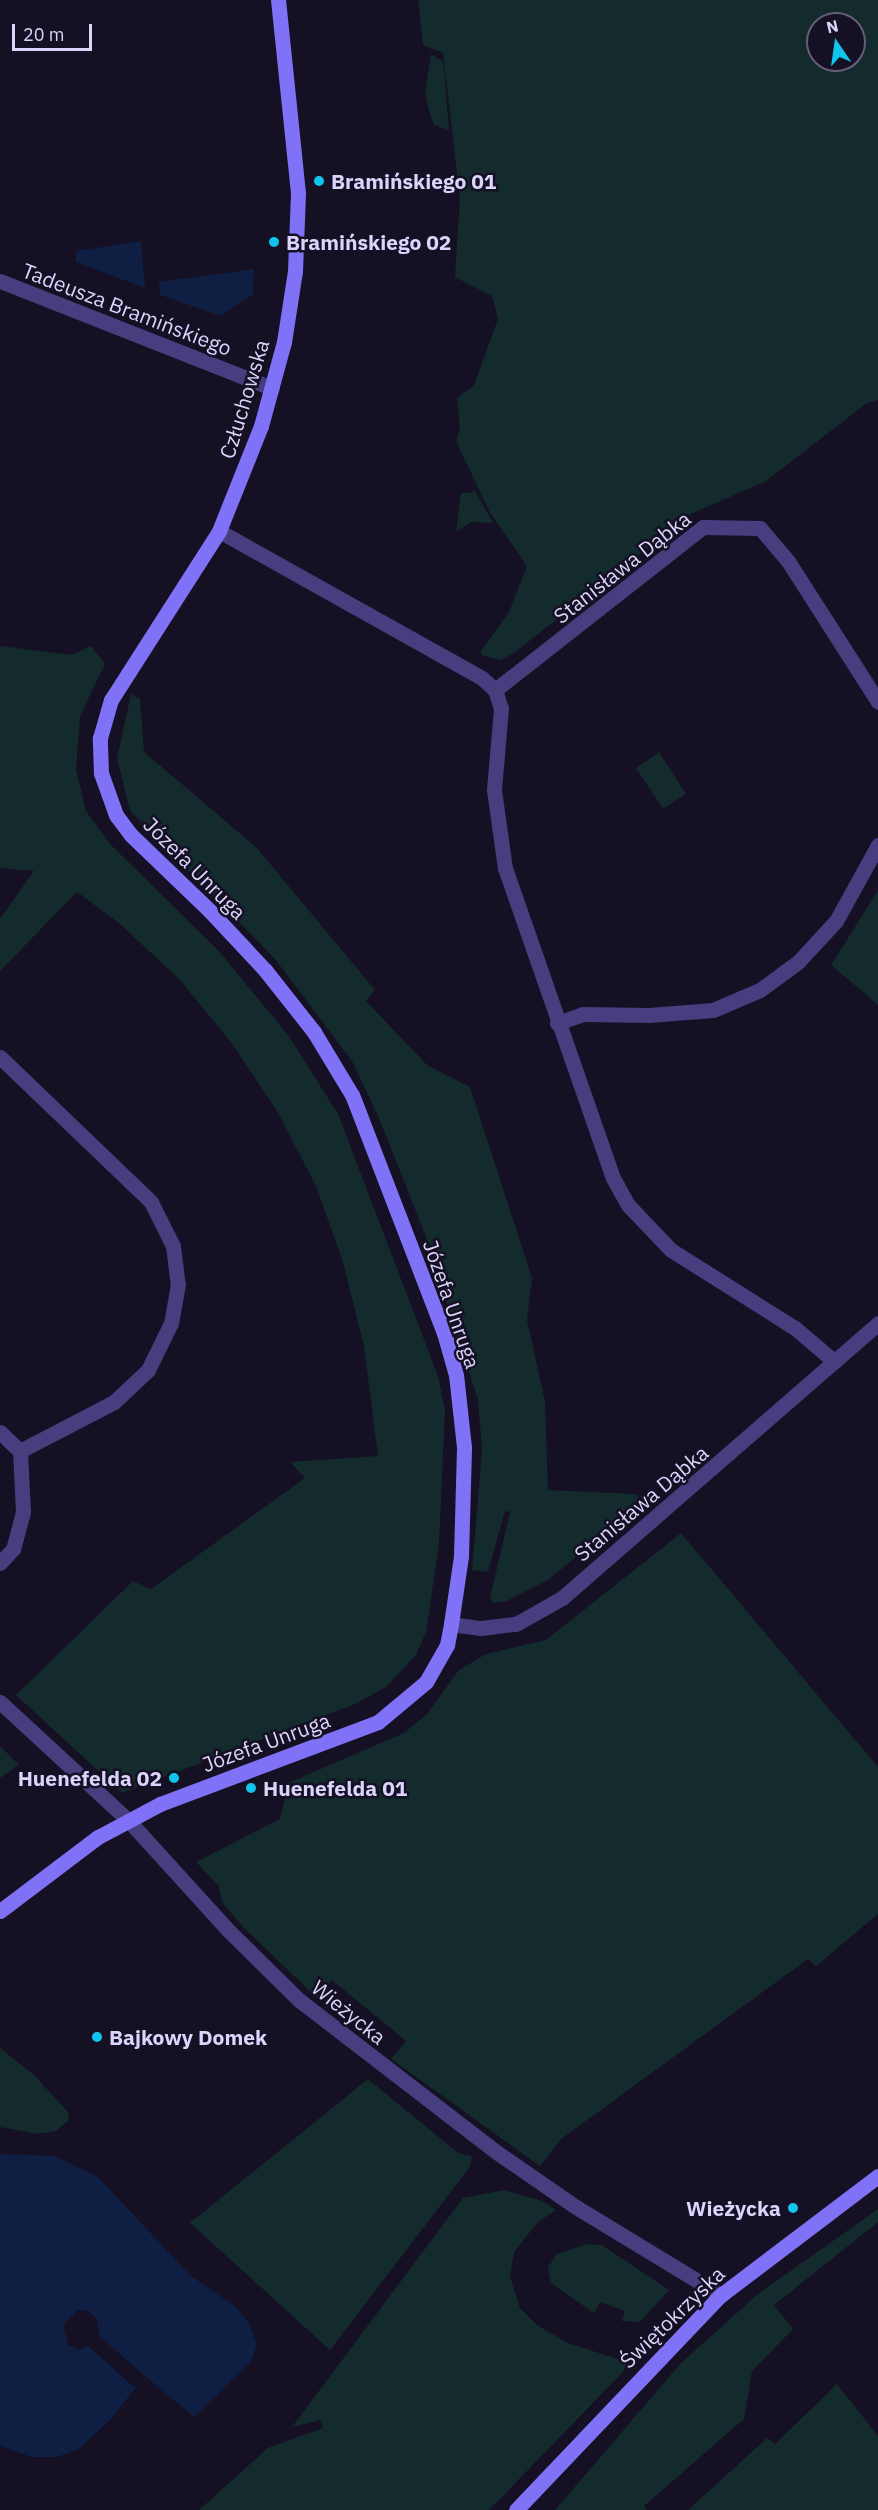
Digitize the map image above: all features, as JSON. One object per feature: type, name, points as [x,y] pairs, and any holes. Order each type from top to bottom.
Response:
[{"type":"street","name":"Człuchowska","points":[[101,773],[100,738],[111,700],[219,531],[242,478],[272,388],[295,272],[298,193],[278,0]]},
{"type":"street","name":"Tadeusza Bramińskiego","points":[[0,281],[272,388]]},
{"type":"street","name":"Stanisława Dąbka","points":[[495,690],[703,527],[760,528],[788,561],[878,702]]},
{"type":"street","points":[[219,531],[482,678],[495,690],[501,708],[494,790],[505,868],[557,1023],[613,1178],[643,1223],[671,1250],[795,1328],[835,1362]]},
{"type":"street","name":"Józefa Unruga","points":[[0,1911],[98,1837],[160,1803],[378,1722],[426,1682],[447,1644],[461,1556],[463,1416],[456,1375],[444,1333],[352,1095],[314,1032],[265,970],[131,835],[116,815],[101,773]]},
{"type":"street","points":[[557,1023],[583,1014],[649,1015],[713,1010],[760,990],[798,962],[836,921],[878,845]]},
{"type":"street","points":[[0,1056],[151,1202],[173,1246],[178,1284],[171,1323],[148,1370],[114,1402],[20,1451]]},
{"type":"street","name":"Stanisława Dąbka","points":[[451,1624],[481,1629],[516,1624],[562,1598],[878,1323]]},
{"type":"street","points":[[0,1432],[20,1451],[23,1512],[13,1549],[0,1563]]},
{"type":"street","name":"Wieżycka","points":[[0,1702],[128,1820],[230,1932],[299,2000],[495,2151],[576,2207],[721,2295]]},
{"type":"street","name":"Świętokrzyska","points":[[516,2510],[721,2295],[878,2176]]},
{"type":"green space","points":[[418,0],[878,0],[878,400],[867,403],[766,481],[691,514],[514,653],[500,660],[481,655],[481,651],[509,612],[527,566],[489,511],[456,441],[460,429],[457,398],[474,385],[498,319],[492,296],[455,277],[460,199],[443,53],[423,45]]},
{"type":"green space","points":[[431,54],[442,61],[444,69],[449,130],[434,125],[430,114],[425,92]]},
{"type":"green space","points":[[474,489],[493,523],[471,522],[456,532],[461,493],[471,493]]},
{"type":"green space","points":[[0,646],[72,655],[91,646],[105,664],[80,716],[76,769],[86,811],[111,845],[218,950],[288,1035],[338,1114],[438,1376],[445,1410],[439,1544],[426,1632],[416,1655],[386,1687],[355,1704],[122,1793],[16,1695],[133,1581],[151,1589],[305,1478],[290,1462],[378,1456],[364,1346],[343,1262],[316,1186],[277,1111],[231,1042],[179,979],[119,923],[77,892],[0,971],[0,919],[34,871],[0,868]]},
{"type":"green space","points":[[131,694],[140,699],[144,752],[256,847],[375,990],[366,1001],[427,1065],[470,1087],[532,1278],[527,1320],[545,1402],[548,1490],[636,1494],[642,1503],[548,1580],[507,1601],[493,1603],[490,1598],[510,1512],[505,1511],[488,1572],[472,1570],[482,1450],[478,1400],[426,1237],[379,1118],[352,1061],[275,959],[130,811],[117,758]]},
{"type":"green space","points":[[659,752],[686,794],[663,809],[636,768]]},
{"type":"green space","points":[[878,890],[878,1005],[831,965]]},
{"type":"green space","points":[[681,1533],[878,1767],[878,1914],[816,1966],[808,1959],[561,2139],[540,2166],[391,2059],[406,2041],[332,1980],[317,1998],[243,1927],[222,1902],[219,1886],[196,1862],[280,1819],[285,1797],[281,1786],[404,1733],[427,1714],[459,1670],[486,1654],[546,1640]]},
{"type":"green space","points":[[0,1746],[19,1765],[0,1778]]},
{"type":"green space","points":[[0,2048],[34,2075],[68,2112],[69,2120],[56,2131],[37,2134],[0,2127]]},
{"type":"green space","points":[[368,2079],[458,2153],[472,2156],[469,2168],[330,2350],[190,2223]]},
{"type":"green space","points":[[504,2190],[543,2201],[556,2210],[538,2222],[514,2252],[510,2276],[520,2308],[537,2325],[568,2343],[627,2362],[624,2371],[489,2510],[199,2510],[268,2448],[323,2428],[321,2420],[292,2427],[463,2198]]},
{"type":"green space","points":[[878,2209],[878,2222],[774,2305],[793,2329],[752,2371],[744,2419],[644,2506],[647,2510],[555,2510],[680,2364],[758,2294]]},
{"type":"green space","points":[[587,2244],[602,2245],[669,2290],[640,2322],[622,2321],[625,2311],[600,2302],[594,2313],[551,2283],[548,2267],[557,2254]]},
{"type":"green space","points":[[837,2384],[878,2436],[878,2510],[688,2510],[767,2438],[775,2444]]},
{"type":"water","points":[[141,241],[145,288],[76,262],[76,251]]},
{"type":"water","points":[[254,269],[253,294],[221,316],[160,295],[159,282]]},
{"type":"water","points":[[0,2154],[55,2156],[98,2177],[191,2276],[236,2307],[249,2323],[257,2344],[251,2362],[194,2417],[145,2376],[110,2420],[79,2449],[57,2457],[32,2457],[0,2446]]},
{"type":"pier","points":[[78,2310],[88,2311],[96,2318],[100,2337],[145,2376],[134,2387],[88,2346],[79,2350],[68,2345],[63,2325]]},
{"type":"place","name":"Bramińskiego 01","points":[[319,181]]},
{"type":"place","name":"Bramińskiego 02","points":[[274,242]]},
{"type":"place","name":"Huenefelda 02","points":[[174,1778]]},
{"type":"place","name":"Huenefelda 01","points":[[251,1788]]},
{"type":"place","name":"Bajkowy Domek","points":[[97,2037]]},
{"type":"place","name":"Wieżycka","points":[[793,2208]]}]
